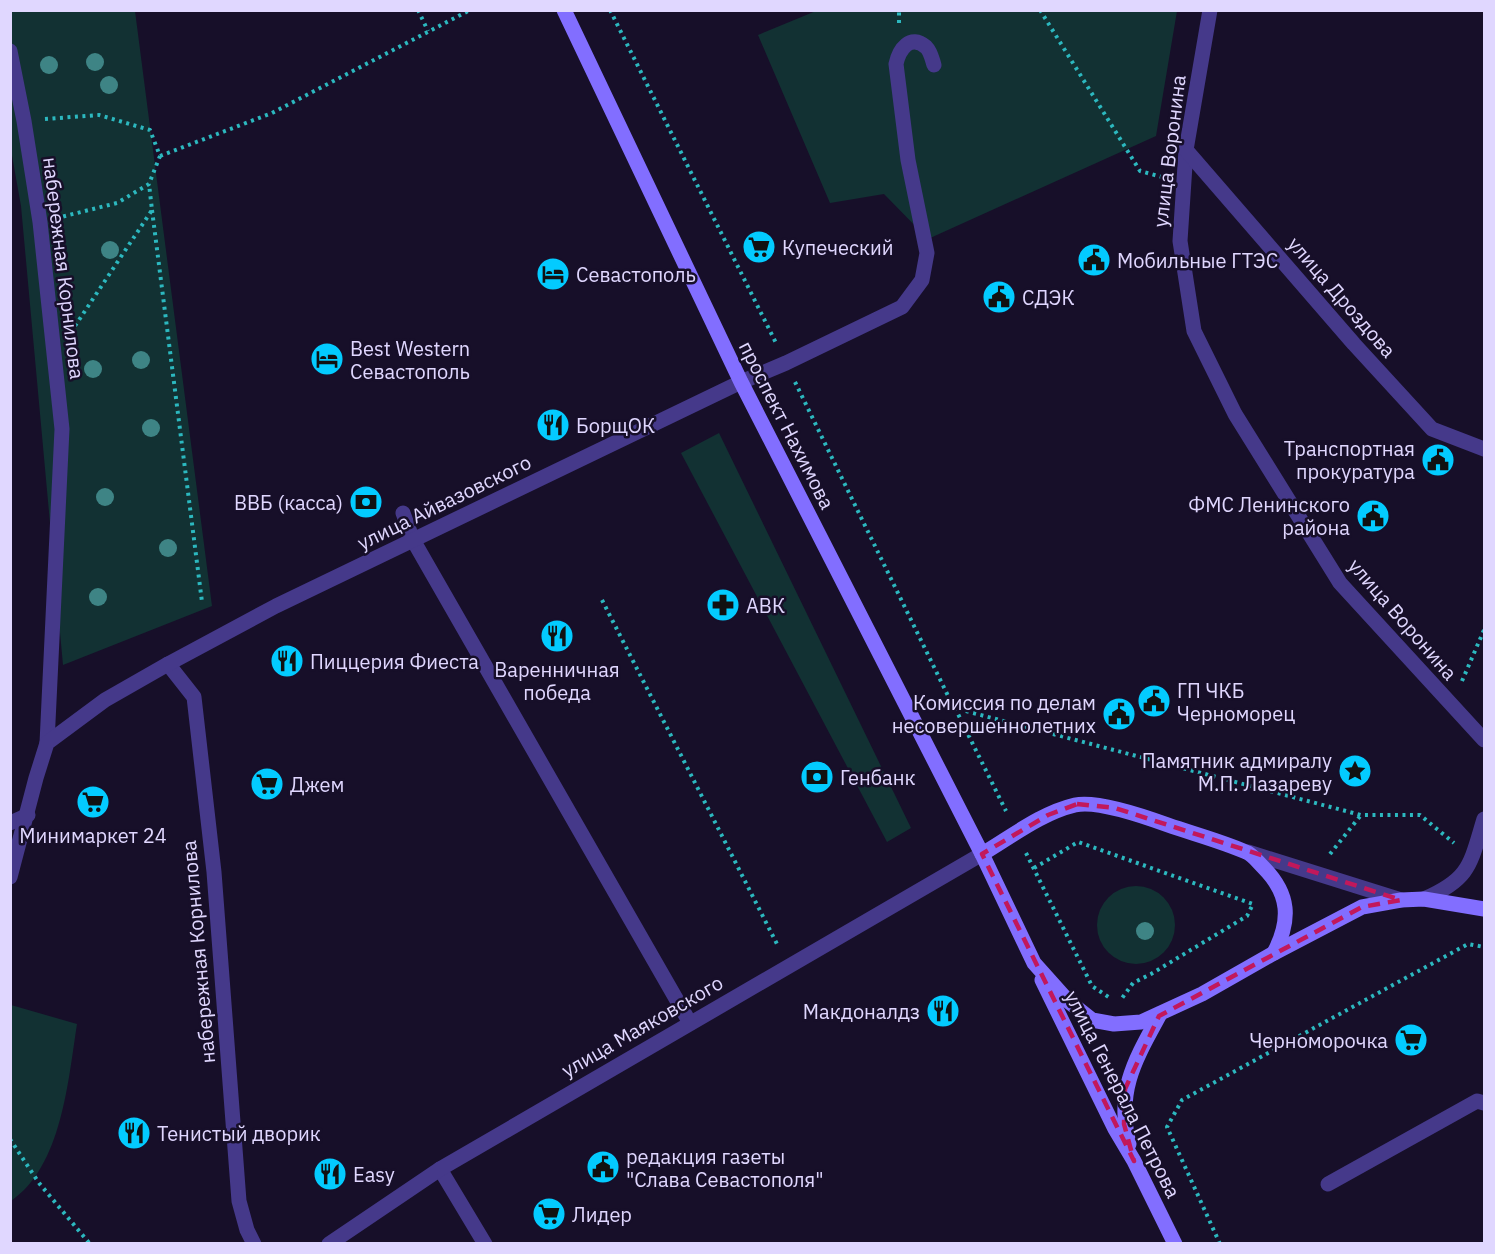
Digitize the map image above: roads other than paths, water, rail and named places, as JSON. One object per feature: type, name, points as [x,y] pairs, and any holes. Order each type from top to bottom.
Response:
[{"type":"main road","name":"проспект Нахимова","points":[[564,10],[741,382],[982,854],[1034,963]]},
{"type":"main road","points":[[982,854],[1048,815],[1077,804],[1115,808],[1248,852],[1273,876],[1281,889],[1286,907],[1283,935],[1274,953]]},
{"type":"main road","points":[[1034,963],[1068,1001],[1092,1020],[1114,1024],[1142,1022],[1202,994],[1362,907],[1401,900],[1424,899],[1485,909]]},
{"type":"main road","name":"улица Генерала Петрова","points":[[1034,963],[1115,1129],[1134,1161],[1175,1244]]},
{"type":"main road","points":[[1134,1161],[1124,1124],[1125,1089],[1137,1057],[1159,1016]]},
{"type":"street","name":"улица Воронина","points":[[1210,10],[1186,150],[1180,241],[1194,331],[1235,414],[1340,583],[1485,740]]},
{"type":"street","name":"улица Айвазовского","points":[[47,743],[105,700],[276,606],[902,307],[922,280],[927,253],[908,160],[896,64],[899,51],[907,44],[916,42],[925,46],[934,65]]},
{"type":"street","name":"набережная Корнилова","points":[[10,51],[40,222],[62,429],[47,743],[10,877]]},
{"type":"street","name":"улица Дроздова","points":[[1186,150],[1354,344],[1432,429],[1485,449]]},
{"type":"street","points":[[403,513],[413,540],[690,1023]]},
{"type":"street","name":"набережная Корнилова","points":[[168,664],[194,697],[214,872],[239,1201],[247,1230],[254,1244]]},
{"type":"street","points":[[10,823],[28,815]]},
{"type":"street","points":[[1424,899],[1448,888],[1461,877],[1472,858],[1485,819]]},
{"type":"street","points":[[1248,852],[1401,900]]},
{"type":"street","name":"улица Маяковского","points":[[329,1244],[440,1169],[982,854]]},
{"type":"street","points":[[1328,1184],[1477,1101],[1485,1103]]},
{"type":"street","points":[[440,1169],[485,1244]]},
{"type":"place","name":"Купеческий","points":[[759,247]]},
{"type":"place","name":"Мобильные ГТЭС","points":[[1094,260]]},
{"type":"place","name":"Севастополь","points":[[553,274]]},
{"type":"place","name":"СДЭК","points":[[999,297]]},
{"type":"place","name":"Best Western Севастополь","points":[[327,359]]},
{"type":"place","name":"БорщОК","points":[[553,425]]},
{"type":"place","name":"Транспортная прокуратура","points":[[1438,460]]},
{"type":"place","name":"ВВБ (касса)","points":[[366,502]]},
{"type":"place","name":"ФМС Ленинского района","points":[[1373,516]]},
{"type":"place","name":"АВК","points":[[723,605]]},
{"type":"place","name":"Варенничная победа","points":[[557,636]]},
{"type":"place","name":"Пиццерия Фиеста","points":[[287,661]]},
{"type":"place","name":"ГП ЧКБ Черноморец","points":[[1154,701]]},
{"type":"place","name":"Комиссия по делам несовершеннолетних","points":[[1119,714]]},
{"type":"place","name":"Памятник адмиралу М.П. Лазареву","points":[[1355,771]]},
{"type":"place","name":"Генбанк","points":[[817,777]]},
{"type":"place","name":"Джем","points":[[267,784]]},
{"type":"place","name":"Минимаркет 24","points":[[93,802]]},
{"type":"place","name":"Макдоналдз","points":[[943,1011]]},
{"type":"place","name":"Черноморочка","points":[[1411,1040]]},
{"type":"place","name":"Тенистый дворик","points":[[134,1133]]},
{"type":"place","name":"редакция газеты \"Слава Севастополя\"","points":[[603,1167]]},
{"type":"place","name":"Easy","points":[[330,1174]]},
{"type":"place","name":"Лидер","points":[[549,1214]]}]
